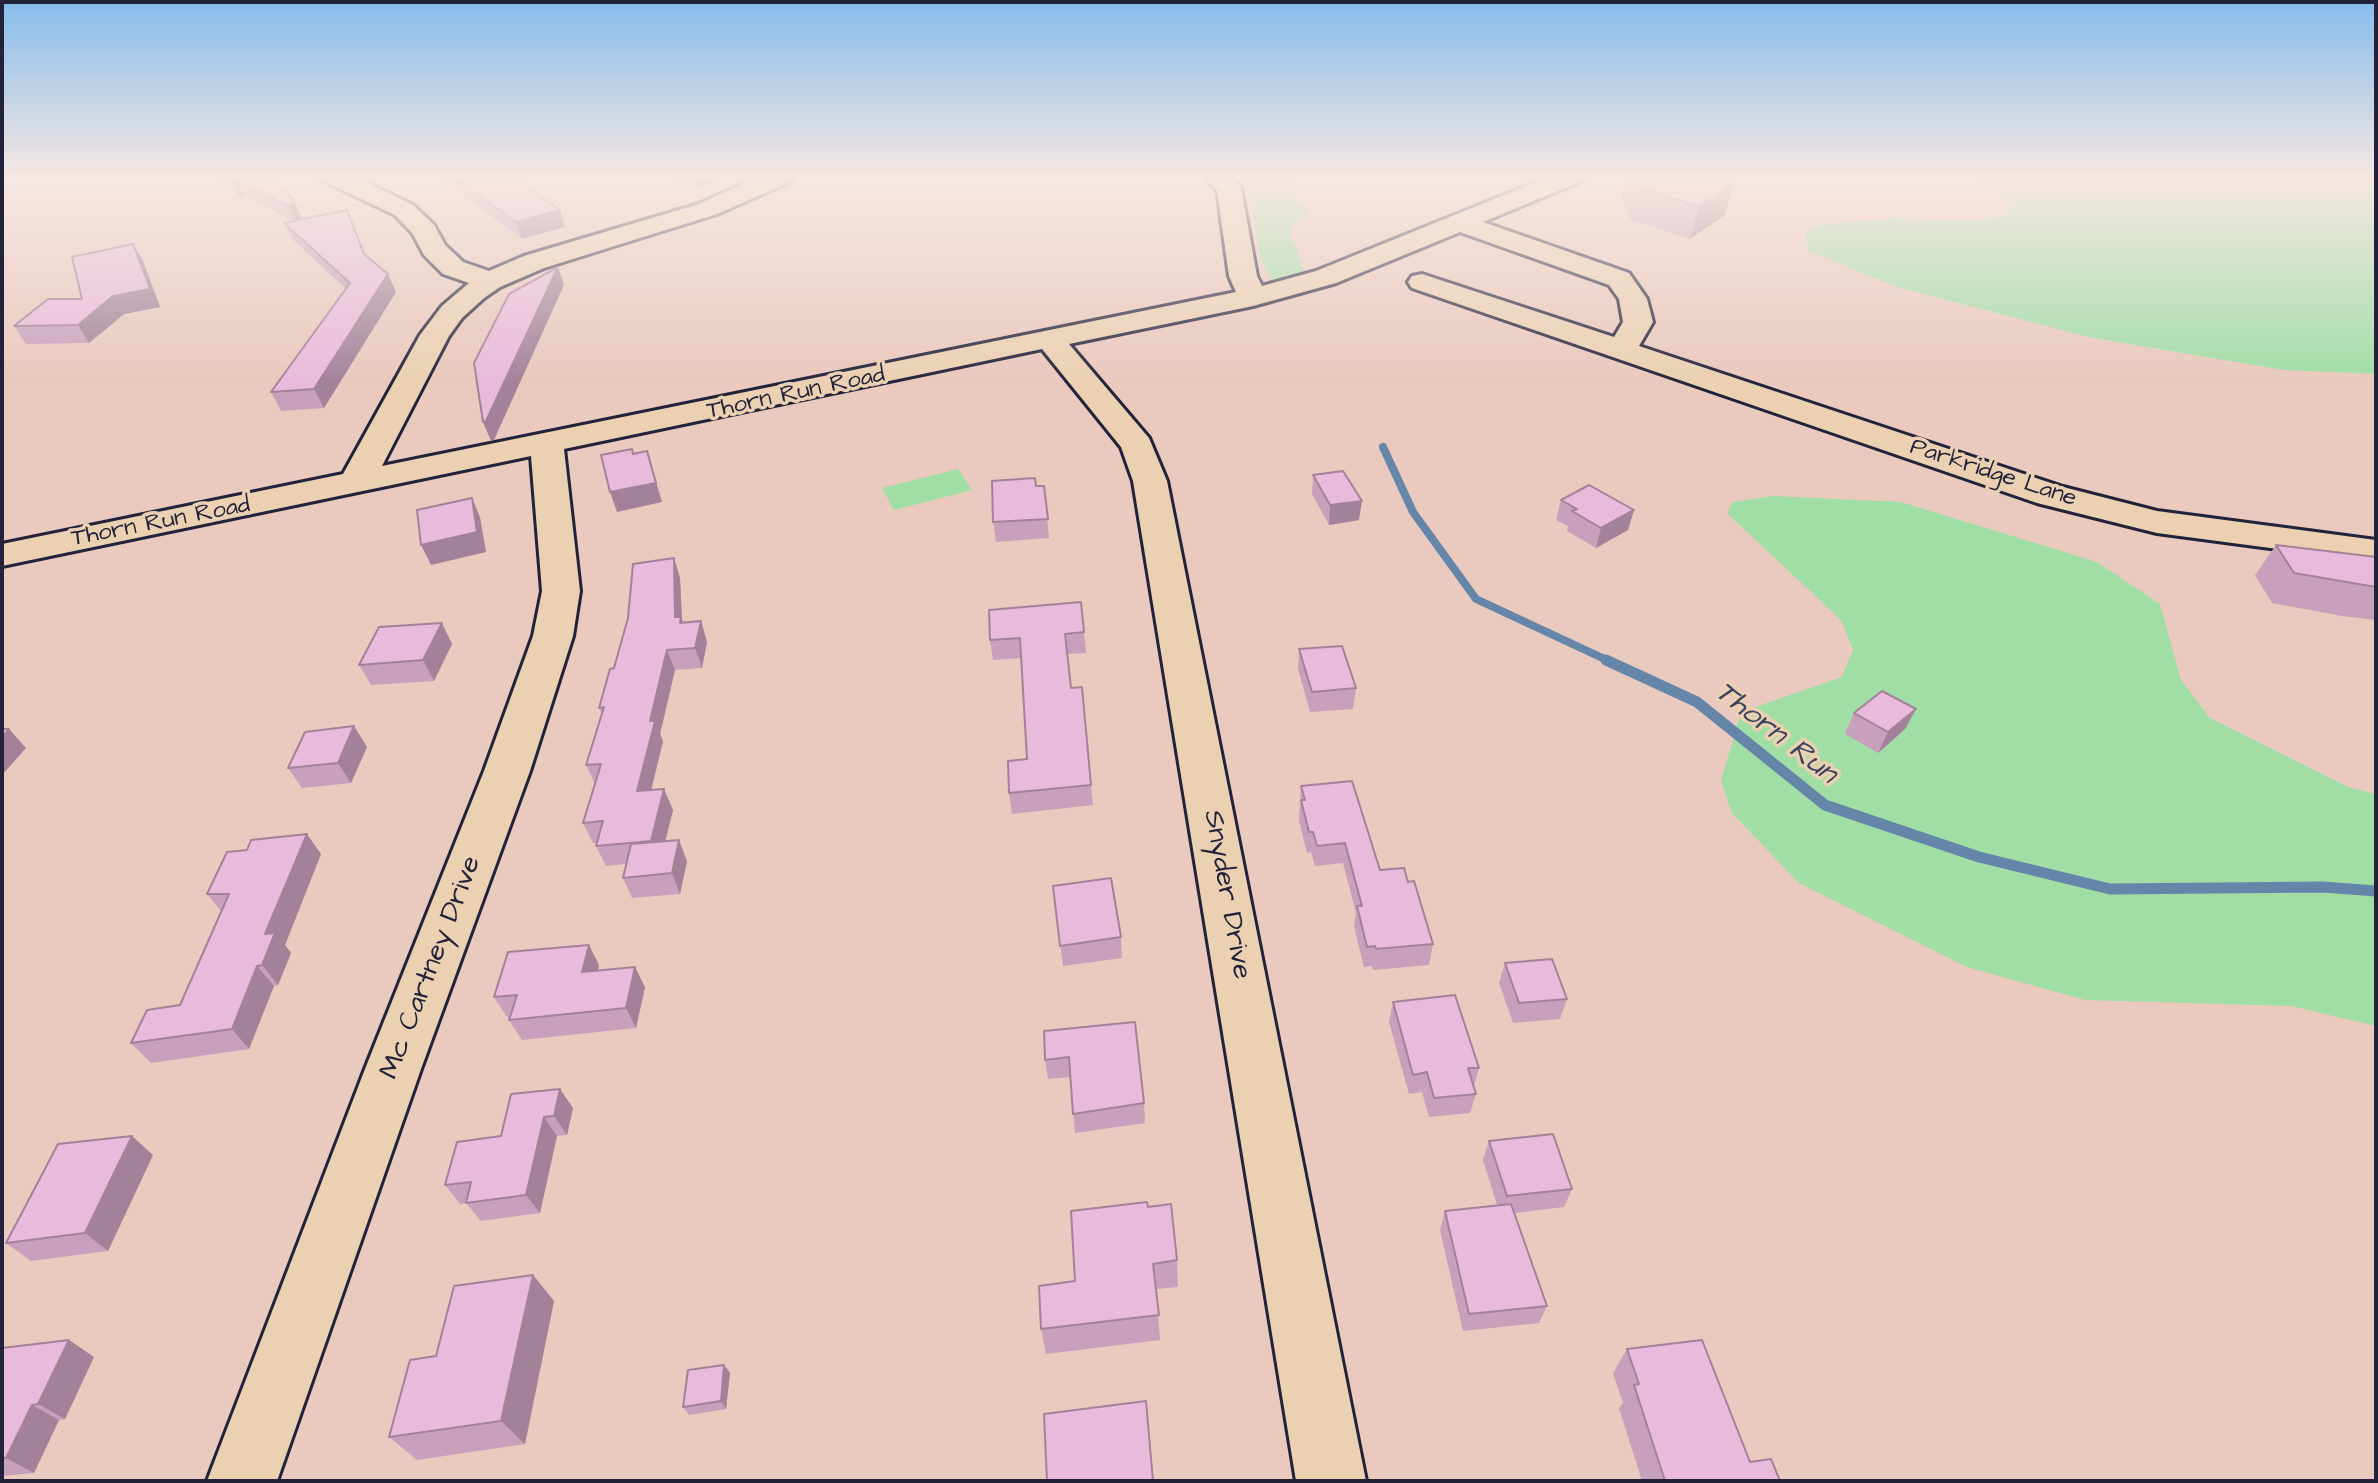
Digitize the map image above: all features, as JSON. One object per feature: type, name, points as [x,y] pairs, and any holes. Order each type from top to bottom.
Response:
[{"type":"street","points":[[431,245],[453,268],[490,281]]},
{"type":"street","points":[[355,484],[435,335],[452,312],[490,281],[586,245]]},
{"type":"street","points":[[1238,245],[1243,276],[1253,297]]},
{"type":"street","name":"Thorn Run Road","points":[[2,555],[1253,297],[1326,277],[1405,245]]},
{"type":"street","points":[[1523,245],[1619,279],[1633,299],[1638,322],[1622,349]]},
{"type":"street","name":"Parkridge Lane","points":[[1422,282],[2050,495],[2157,522],[2376,551]]},
{"type":"street","name":"Snyder Drive","points":[[1051,341],[1137,445],[1150,481],[1331,1481]]},
{"type":"street","name":"Mc Cartney Drive","points":[[242,1481],[393,1069],[507,771],[553,636],[561,591],[547,445]]},
{"type":"green space","points":[[1259,245],[1295,245],[1304,270],[1297,277],[1284,281],[1270,279]]},
{"type":"green space","points":[[1807,245],[2376,245],[2376,374],[2284,370],[2093,338],[1900,288],[1808,251]]},
{"type":"green space","points":[[958,469],[972,490],[894,510],[882,488]]},
{"type":"green space","points":[[1773,496],[1901,502],[2097,562],[2160,604],[2181,680],[2210,718],[2348,787],[2376,794],[2376,1026],[2291,1006],[2085,1000],[1967,967],[1799,883],[1732,813],[1721,781],[1741,712],[1842,677],[1853,650],[1841,620],[1727,513],[1733,502]]},
{"type":"building","points":[[133,245],[150,289],[113,296],[78,325],[14,326],[48,299],[82,299],[72,257]]},
{"type":"building","points":[[308,245],[361,245],[364,254],[388,274],[314,389],[271,392],[350,283]]},
{"type":"building","points":[[558,267],[483,422],[474,363],[509,294]]},
{"type":"building","points":[[632,449],[633,454],[647,451],[656,483],[610,492],[601,455]]},
{"type":"building","points":[[1343,471],[1362,501],[1330,505],[1313,475]]},
{"type":"building","points":[[1035,478],[1036,486],[1044,486],[1048,519],[993,522],[992,481]]},
{"type":"building","points":[[1589,485],[1634,510],[1601,528],[1572,511],[1577,509],[1561,500]]},
{"type":"building","points":[[472,498],[477,532],[421,545],[417,510]]},
{"type":"building","points":[[2276,545],[2376,557],[2376,587],[2294,573]]},
{"type":"building","points":[[674,558],[675,617],[681,617],[680,623],[701,621],[695,648],[667,650],[650,721],[655,721],[637,791],[664,789],[651,841],[596,846],[603,821],[583,823],[601,764],[586,765],[604,707],[599,708],[610,669],[614,668],[628,618],[633,564]]},
{"type":"building","points":[[1081,602],[1084,632],[1065,634],[1071,688],[1082,687],[1091,785],[1009,793],[1008,761],[1027,759],[1020,638],[990,640],[989,610]]},
{"type":"building","points":[[442,623],[423,660],[359,665],[379,627]]},
{"type":"building","points":[[1342,646],[1356,688],[1312,692],[1299,649]]},
{"type":"building","points":[[1882,691],[1916,709],[1888,732],[1854,713]]},
{"type":"building","points":[[354,726],[338,763],[288,768],[305,732]]},
{"type":"building","points":[[1352,781],[1380,870],[1404,868],[1408,882],[1414,881],[1433,944],[1376,949],[1375,946],[1367,947],[1357,906],[1362,906],[1345,843],[1317,846],[1313,832],[1309,832],[1301,786]]},
{"type":"building","points":[[307,834],[265,934],[275,933],[262,965],[257,966],[232,1029],[131,1043],[147,1010],[180,1005],[229,894],[207,894],[227,852],[247,850],[251,840]]},
{"type":"building","points":[[679,840],[672,873],[623,878],[631,844]]},
{"type":"building","points":[[1111,878],[1121,937],[1060,946],[1053,886]]},
{"type":"building","points":[[589,945],[582,972],[635,967],[626,1008],[509,1020],[517,995],[494,997],[508,952]]},
{"type":"building","points":[[1552,959],[1567,999],[1519,1003],[1505,963]]},
{"type":"building","points":[[1455,995],[1479,1068],[1468,1068],[1476,1094],[1434,1098],[1427,1072],[1413,1075],[1393,1002]]},
{"type":"building","points":[[1135,1022],[1144,1103],[1073,1114],[1069,1057],[1045,1060],[1044,1031]]},
{"type":"building","points":[[560,1089],[554,1116],[544,1117],[526,1195],[466,1203],[471,1182],[445,1185],[457,1142],[501,1136],[511,1094]]},
{"type":"building","points":[[1553,1134],[1572,1189],[1507,1196],[1489,1141]]},
{"type":"building","points":[[132,1136],[85,1233],[6,1243],[58,1144]]},
{"type":"building","points":[[1147,1202],[1148,1207],[1171,1204],[1177,1260],[1153,1264],[1159,1315],[1041,1329],[1039,1286],[1075,1281],[1071,1211]]},
{"type":"building","points":[[1511,1204],[1547,1306],[1469,1314],[1445,1211]]},
{"type":"building","points":[[533,1275],[501,1421],[389,1437],[410,1360],[436,1356],[454,1286]]},
{"type":"building","points":[[69,1340],[38,1404],[32,1405],[6,1458],[2,1458],[2,1348]]},
{"type":"building","points":[[1702,1340],[1750,1462],[1771,1459],[1780,1481],[1665,1481],[1634,1385],[1639,1384],[1627,1349]]},
{"type":"building","points":[[724,1365],[721,1401],[683,1407],[688,1370]]},
{"type":"building","points":[[1146,1401],[1153,1481],[1047,1481],[1044,1414]]},
{"type":"waterway","name":"Thorn Run","points":[[1383,447],[1413,512],[1476,599],[1611,662]]},
{"type":"waterway","name":"Thorn Run","points":[[1606,660],[1697,702],[1825,805],[1979,857],[2110,889],[2323,887],[2376,891]]}]
